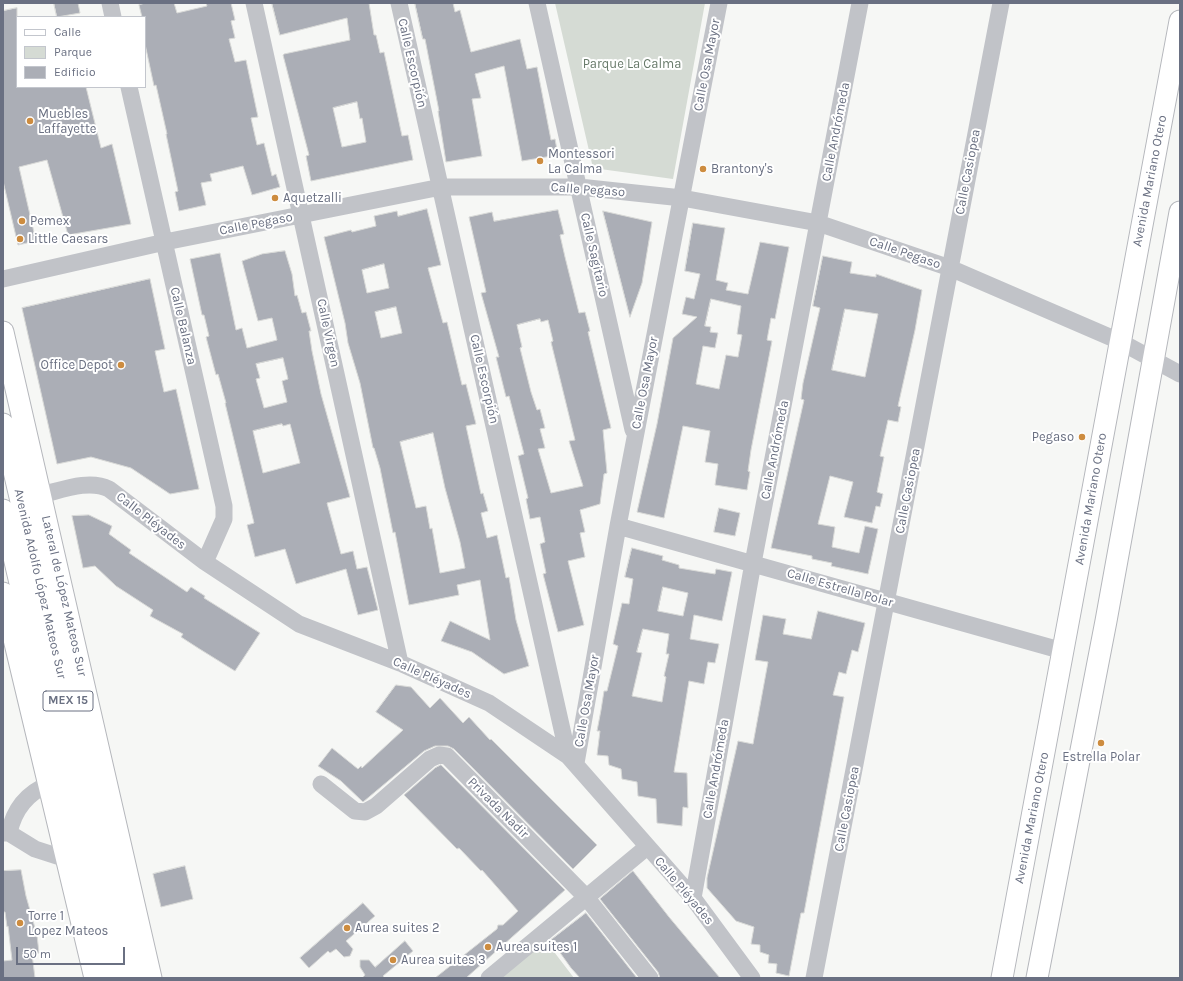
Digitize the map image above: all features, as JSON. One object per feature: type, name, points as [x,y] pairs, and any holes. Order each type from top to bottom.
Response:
[{"type":"main road","name":"Avenida Mariano Otero","points":[[1002,978],[1180,21]]},
{"type":"main road","points":[[1037,978],[1106,621],[1180,212]]},
{"type":"main road","name":"Lateral de López Mateos Sur","points":[[3,332],[151,978]]},
{"type":"main road","name":"Avenida Adolfo López Mateos Sur","points":[[3,424],[132,978]]},
{"type":"main road","name":"Avenida Adolfo López Mateos Sur","points":[[3,510],[112,978]]},
{"type":"main road","points":[[3,593],[95,978]]},
{"type":"main road","points":[[88,788],[90,713]]},
{"type":"main road","points":[[84,930],[106,978]]},
{"type":"street","points":[[110,3],[113,16]]},
{"type":"street","name":"Calle Virgen","points":[[254,3],[400,663]]},
{"type":"street","name":"Calle Escorpión","points":[[399,3],[572,759]]},
{"type":"street","name":"Calle Sagitario","points":[[538,3],[635,437]]},
{"type":"street","name":"Calle Osa Mayor","points":[[572,759],[719,3]]},
{"type":"street","name":"Calle Andrómeda","points":[[693,898],[753,563],[860,3]]},
{"type":"street","name":"Calle Casiopea","points":[[814,978],[1001,3]]},
{"type":"street","name":"Calle Balanza","points":[[129,88],[224,506],[224,519],[205,562]]},
{"type":"street","name":"Calle Pegaso","points":[[3,279],[165,242],[441,187],[579,187],[682,198],[818,223],[950,268],[1120,341],[1180,374]]},
{"type":"street","name":"Calle Pléyades","points":[[41,495],[99,484],[109,489],[205,562],[299,624],[400,663],[489,703],[572,759],[647,847],[693,898],[752,978]]},
{"type":"street","name":"Calle Estrella Polar","points":[[618,526],[1063,651]]},
{"type":"street","name":"Privada Nadir","points":[[321,784],[355,811],[365,812],[376,806],[430,759],[438,755],[447,756],[586,897],[650,978]]},
{"type":"street","points":[[49,784],[38,788],[25,800],[15,812],[6,833],[35,850],[66,859]]},
{"type":"street","points":[[489,978],[647,847]]},
{"type":"green space","name":"Parque La Calma","points":[[555,3],[705,3],[673,179],[593,168]]},
{"type":"green space","points":[[545,940],[574,978],[499,978]]},
{"type":"building","points":[[54,3],[78,3],[80,13],[57,16]]},
{"type":"building","points":[[146,3],[174,3],[177,13],[207,6],[206,3],[231,3],[235,20],[231,21],[235,38],[229,39],[235,62],[246,60],[258,117],[251,118],[257,145],[264,143],[272,176],[276,174],[280,187],[252,195],[243,166],[210,174],[212,181],[201,183],[206,205],[179,211],[175,192],[178,191],[167,134],[146,49],[146,16],[142,16],[139,5]]},
{"type":"building","points":[[272,3],[369,3],[374,35],[376,35],[380,53],[384,52],[402,136],[408,135],[413,160],[311,181],[306,156],[309,155],[283,55],[350,40],[347,18],[280,35]],"holes":[[[357,102],[360,119],[362,118],[366,142],[342,147],[333,108]]]},
{"type":"building","points":[[415,3],[453,3],[455,12],[460,10],[471,52],[520,39],[527,69],[537,67],[551,140],[555,139],[558,155],[522,161],[504,66],[475,74],[481,98],[472,99],[482,156],[446,162],[439,111],[425,39],[423,39]]},
{"type":"building","points":[[17,8],[16,88],[86,88],[101,148],[112,144],[131,224],[68,235],[47,160],[19,167],[36,241],[18,245],[3,181],[3,11]]},
{"type":"building","points":[[427,209],[441,265],[428,268],[443,323],[447,322],[462,385],[466,384],[476,424],[466,426],[481,494],[483,493],[488,511],[481,513],[487,538],[497,535],[506,578],[509,577],[516,620],[529,666],[504,674],[472,652],[441,641],[450,621],[490,640],[480,580],[457,585],[459,595],[409,605],[395,532],[393,533],[380,468],[373,448],[360,383],[348,343],[345,323],[324,237],[351,230],[352,232],[376,226],[374,216],[397,211],[398,216]],"holes":[[[384,264],[389,288],[367,293],[362,270]],[[396,307],[402,333],[381,338],[375,312]],[[433,433],[465,568],[440,573],[432,528],[430,529],[426,506],[416,508],[400,442]]]},
{"type":"building","points":[[558,210],[564,234],[560,235],[565,257],[579,313],[585,312],[590,331],[588,332],[611,428],[603,430],[607,473],[604,474],[600,504],[580,510],[585,532],[580,533],[585,557],[568,561],[584,625],[558,632],[543,574],[546,573],[540,544],[545,542],[540,517],[530,519],[526,499],[528,498],[518,456],[524,454],[509,396],[506,397],[496,357],[499,357],[481,293],[486,292],[469,217],[492,212],[494,221]],"holes":[[[540,319],[541,322],[548,320],[553,341],[551,342],[575,440],[569,441],[583,486],[551,493],[538,449],[545,448],[540,429],[545,428],[540,409],[537,410],[531,392],[520,348],[522,347],[517,325]]]},
{"type":"building","points":[[603,211],[652,222],[642,283],[630,317]]},
{"type":"building","points":[[693,223],[725,228],[716,280],[728,283],[726,290],[748,294],[760,242],[789,247],[775,319],[771,318],[767,340],[772,341],[751,450],[747,490],[715,485],[718,464],[705,462],[710,431],[683,426],[664,518],[637,512],[657,424],[673,338],[697,317],[682,314],[686,297],[694,299],[700,274],[685,271]],"holes":[[[711,299],[741,306],[737,334],[742,335],[738,357],[726,355],[719,389],[696,384],[703,346],[715,348],[718,333],[710,332],[711,327],[705,326]]]},
{"type":"building","points":[[285,251],[292,274],[295,296],[297,295],[302,313],[306,312],[311,331],[309,331],[312,351],[321,394],[350,497],[327,503],[341,554],[353,551],[357,569],[367,567],[378,610],[358,615],[346,569],[296,584],[285,549],[255,557],[247,525],[254,523],[226,403],[218,374],[216,375],[206,337],[209,336],[204,315],[202,315],[190,259],[220,253],[236,330],[242,328],[247,348],[277,340],[272,318],[258,321],[242,261],[262,254]],"holes":[[[283,358],[288,379],[282,381],[287,402],[264,408],[256,379],[260,378],[256,364]],[[282,424],[283,426],[290,424],[300,463],[263,473],[253,431]]]},
{"type":"building","points":[[823,256],[852,262],[850,273],[876,277],[876,274],[922,290],[915,330],[898,406],[901,407],[898,422],[888,420],[880,456],[884,457],[877,492],[883,494],[880,507],[876,506],[872,523],[844,517],[853,482],[830,476],[818,524],[835,527],[832,547],[859,553],[865,526],[878,529],[868,574],[831,566],[832,563],[812,559],[812,556],[771,548],[804,400],[801,399],[803,383],[820,308],[813,306]],"holes":[[[845,309],[878,314],[865,377],[832,370]]]},
{"type":"building","points":[[150,279],[165,349],[155,351],[164,392],[176,389],[199,489],[170,494],[131,468],[91,457],[57,464],[22,308]]},
{"type":"building","points":[[719,508],[740,513],[735,536],[714,532]]},
{"type":"building","points":[[89,515],[112,526],[109,534],[131,550],[129,553],[187,592],[191,587],[205,596],[204,598],[260,633],[235,671],[181,637],[183,634],[150,616],[153,610],[116,586],[95,566],[83,568],[72,516]]},
{"type":"building","points":[[632,548],[663,556],[662,560],[679,565],[679,568],[715,574],[716,569],[732,572],[722,621],[694,615],[690,639],[719,644],[715,663],[708,662],[704,684],[689,681],[674,772],[687,773],[688,808],[683,807],[682,826],[657,823],[656,799],[638,796],[637,782],[622,779],[621,769],[609,765],[608,756],[597,755],[600,731],[597,731],[604,691],[607,691],[618,646],[613,644],[622,603],[629,604],[633,579],[625,577]],"holes":[[[663,587],[688,593],[683,616],[658,611]],[[643,629],[669,634],[666,654],[669,654],[664,676],[666,677],[662,702],[632,696],[642,653],[637,652]]]},
{"type":"building","points":[[818,611],[865,623],[858,652],[852,650],[846,674],[839,672],[833,695],[844,697],[804,913],[801,913],[789,976],[776,973],[777,964],[768,963],[769,955],[760,952],[760,945],[751,944],[754,927],[736,921],[707,888],[707,878],[738,741],[753,744],[768,662],[755,660],[763,615],[786,619],[783,634],[811,639]]},
{"type":"building","points":[[396,685],[411,687],[430,708],[440,698],[463,723],[469,717],[490,740],[491,739],[597,845],[573,869],[454,749],[448,746],[435,746],[424,751],[363,802],[341,781],[318,766],[332,748],[358,769],[361,766],[362,768],[403,730],[376,712]]},
{"type":"building","points":[[441,765],[565,890],[466,978],[435,978],[497,929],[498,925],[503,925],[518,911],[482,870],[481,871],[459,848],[457,849],[404,795],[435,768]]},
{"type":"building","points":[[185,866],[193,899],[161,907],[153,874]]},
{"type":"building","points":[[21,870],[26,896],[37,935],[39,953],[32,954],[35,978],[3,978],[3,961],[12,960],[8,926],[7,927],[5,912],[3,912],[3,871]]},
{"type":"building","points":[[633,871],[720,978],[660,978],[658,972],[600,899]]},
{"type":"building","name":"Aurea suites 2","points":[[363,903],[375,916],[346,941],[353,949],[350,956],[344,957],[336,949],[330,953],[328,951],[309,968],[300,958]]},
{"type":"building","points":[[586,913],[637,978],[580,978],[571,968],[551,940]]},
{"type":"building","name":"Aurea suites 3","points":[[405,941],[413,951],[383,976],[385,978],[362,978],[365,975],[360,967],[360,960],[369,960],[375,967]]},
{"type":"place","name":"Muebles Laffayette","points":[[30,121]]},
{"type":"place","name":"Montessori La Calma","points":[[540,161]]},
{"type":"place","name":"Brantony's","points":[[703,169]]},
{"type":"place","name":"Aquetzalli","points":[[275,198]]},
{"type":"place","name":"Pemex","points":[[22,221]]},
{"type":"place","name":"Little Caesars","points":[[20,239]]},
{"type":"place","name":"Office Depot","points":[[121,365]]},
{"type":"place","name":"Pegaso","points":[[1082,437]]},
{"type":"place","name":"Estrella Polar","points":[[1101,743]]},
{"type":"place","name":"Torre 1 Lopez Mateos","points":[[20,923]]},
{"type":"place","name":"Aurea suites 2","points":[[347,928]]},
{"type":"place","name":"Aurea suites 1","points":[[488,947]]},
{"type":"place","name":"Aurea suites 3","points":[[393,960]]}]
